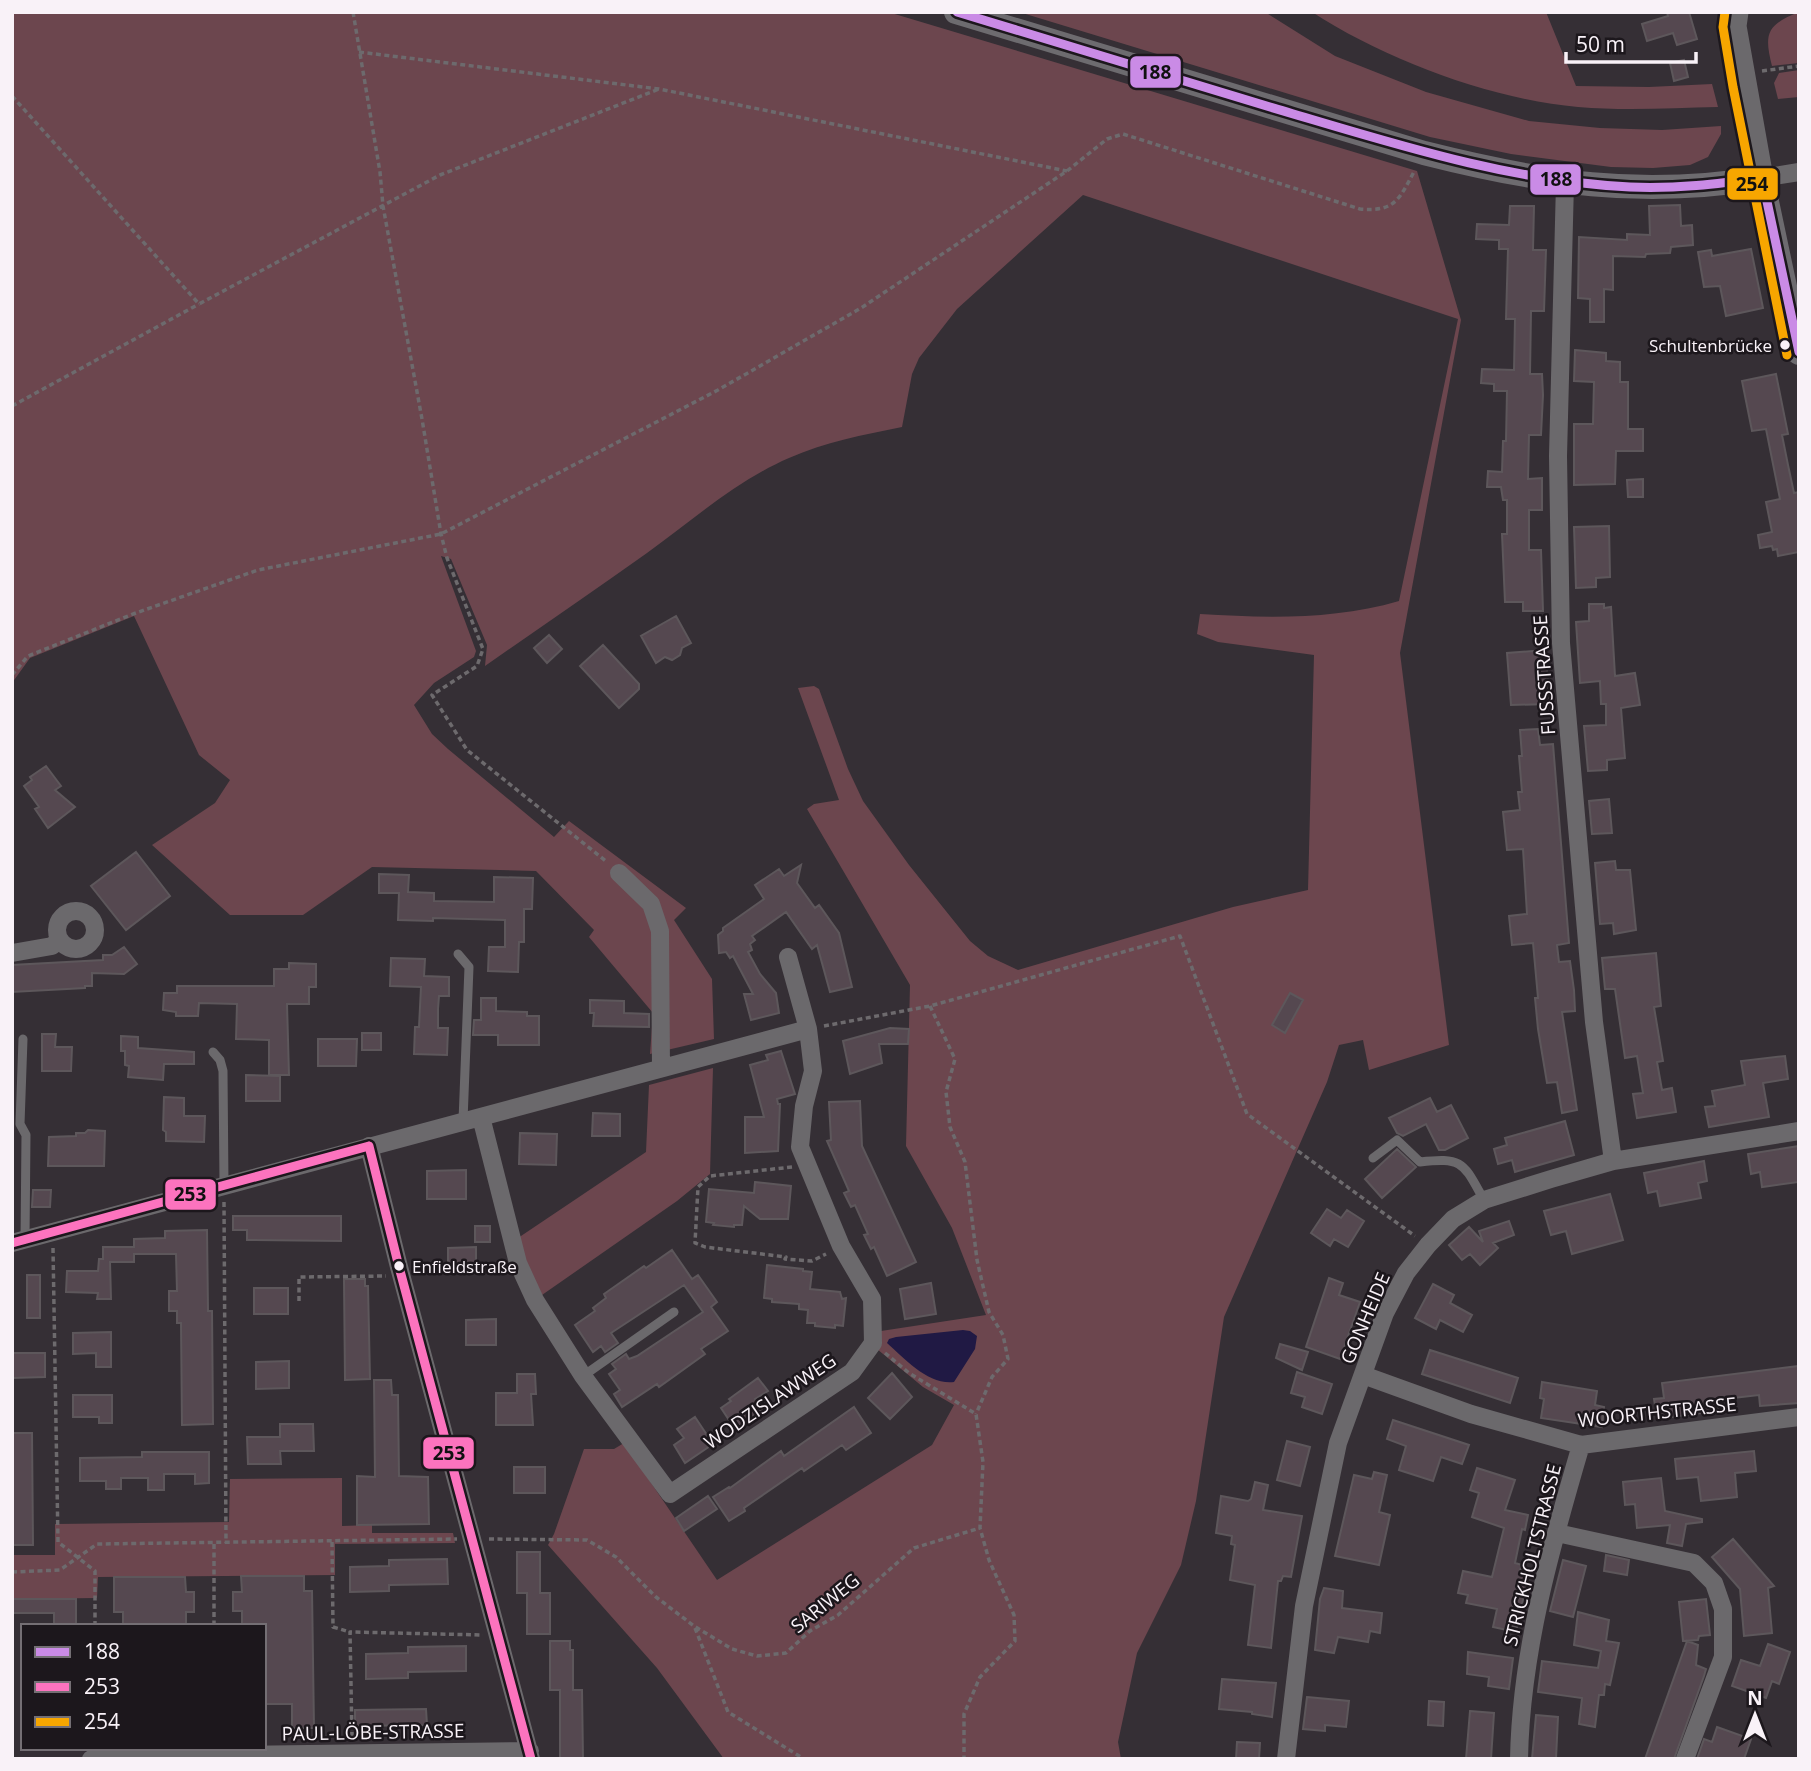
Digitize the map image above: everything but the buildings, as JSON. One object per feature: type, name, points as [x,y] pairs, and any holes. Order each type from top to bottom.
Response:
[{"type":"main road","points":[[956,12],[1423,153],[1491,170],[1565,183],[1610,187],[1681,188],[1762,178],[1799,353]]},
{"type":"street","points":[[1738,12],[1735,26],[1762,178],[1799,172]]},
{"type":"street","name":"FUSSSTRASSE","points":[[1565,183],[1558,456],[1561,643],[1594,1023],[1613,1161]]},
{"type":"street","points":[[619,873],[651,904],[660,931],[661,1068]]},
{"type":"street","points":[[12,953],[52,946],[59,940]]},
{"type":"street","points":[[788,957],[808,1029],[813,1071],[804,1106],[800,1147],[841,1246],[872,1299],[873,1343]]},
{"type":"street","points":[[19,1241],[808,1029]]},
{"type":"street","name":"WODZISLAWWEG","points":[[481,1117],[518,1263],[535,1300],[583,1376],[670,1494],[852,1372],[873,1343]]},
{"type":"street","name":"GONHEIDE","points":[[1286,1759],[1304,1606],[1338,1443],[1385,1313],[1406,1273],[1428,1245],[1453,1219],[1484,1200],[1613,1161],[1799,1131]]},
{"type":"street","points":[[369,1146],[530,1755]]},
{"type":"street","name":"WOORTHSTRASSE","points":[[1365,1368],[1471,1414],[1581,1445],[1799,1417]]},
{"type":"street","name":"STRICKHOLTSTRASSE","points":[[1519,1759],[1528,1658],[1540,1595],[1581,1445]]},
{"type":"street","points":[[1557,1534],[1694,1563],[1714,1583],[1723,1609],[1723,1657],[1685,1759]]},
{"type":"street","name":"PAUL-LÖBE-STRASSE","points":[[91,1759],[352,1753],[530,1755]]},
{"type":"lane","points":[[458,954],[469,967],[463,1121]]},
{"type":"lane","points":[[19,1241],[26,1135],[20,1124],[23,1039]]},
{"type":"lane","points":[[213,1052],[220,1060],[222,1071],[224,1185]]},
{"type":"lane","points":[[1373,1158],[1397,1140],[1420,1162],[1451,1159],[1469,1172],[1484,1200]]},
{"type":"lane","points":[[583,1376],[674,1312]]},
{"type":"path","points":[[353,12],[380,172],[383,206],[440,534],[483,649],[477,666],[432,695],[467,750],[619,873]]},
{"type":"path","points":[[359,52],[659,89],[1067,171]]},
{"type":"path","points":[[1744,79],[1799,66]]},
{"type":"path","points":[[12,406],[440,175],[659,89]]},
{"type":"path","points":[[12,96],[199,304]]},
{"type":"path","points":[[12,675],[28,656],[133,614],[258,570],[440,534],[718,390],[861,308],[1067,171],[1107,139],[1124,134],[1360,209],[1376,211],[1390,208],[1398,201],[1423,153]]},
{"type":"path","points":[[808,1029],[930,1006],[1180,936],[1247,1114],[1428,1245]]},
{"type":"path","points":[[930,1006],[955,1059],[946,1092],[950,1127],[965,1163],[977,1260],[989,1312],[1003,1335],[1008,1359],[992,1377],[976,1414],[983,1462],[980,1528],[989,1560],[1014,1615],[1014,1641],[980,1677],[964,1714],[964,1759]]},
{"type":"path","points":[[808,1165],[710,1176],[698,1187],[695,1243],[705,1247],[812,1261],[841,1246]]},
{"type":"path","points":[[224,1185],[226,1543]]},
{"type":"path","points":[[53,1232],[58,1542],[95,1571],[95,1624]]},
{"type":"path","points":[[299,1301],[299,1277],[402,1276]]},
{"type":"path","points":[[873,1343],[909,1373],[976,1414]]},
{"type":"path","name":"SARIWEG","points":[[12,1572],[60,1570],[97,1544],[587,1540],[615,1557],[656,1597],[694,1626],[732,1649],[757,1656],[786,1653],[810,1631],[838,1615],[914,1548],[980,1528]]},
{"type":"path","points":[[332,1542],[333,1627],[350,1632],[497,1635]]},
{"type":"path","points":[[214,1544],[214,1624]]},
{"type":"path","points":[[694,1626],[727,1712],[804,1759]]},
{"type":"path","points":[[350,1632],[352,1753]]},
{"type":"shaded area","points":[[12,12],[888,12],[1417,171],[1461,320],[1400,653],[1449,1045],[1369,1070],[1363,1040],[1339,1045],[1327,1082],[1224,1317],[1196,1501],[1181,1565],[1137,1653],[1118,1742],[1121,1759],[724,1759],[657,1668],[548,1545],[584,1449],[614,1449],[624,1443],[717,1580],[932,1445],[954,1405],[923,1387],[877,1349],[881,1331],[986,1315],[952,1228],[906,1146],[910,985],[807,809],[814,804],[839,800],[798,688],[814,686],[819,689],[848,769],[863,801],[909,865],[970,941],[988,956],[1018,970],[1233,907],[1308,890],[1314,655],[1218,642],[1197,634],[1200,614],[1275,617],[1325,615],[1399,601],[1458,319],[1083,195],[957,309],[919,358],[912,374],[902,427],[816,448],[770,467],[716,501],[485,666],[487,645],[451,559],[441,556],[476,651],[474,657],[434,683],[414,705],[432,734],[554,837],[569,821],[686,908],[674,920],[712,979],[714,1039],[650,1054],[653,1013],[589,937],[594,930],[536,871],[372,867],[303,915],[230,915],[152,845],[215,803],[230,780],[199,755],[134,616],[30,658],[12,683]]},
{"type":"shaded area","points":[[1019,12],[1265,12],[1335,56],[1426,92],[1529,121],[1600,128],[1662,130],[1721,126],[1721,134],[1708,157],[1690,165],[1611,167],[1511,154],[1430,137]]},
{"type":"shaded area","points":[[1312,12],[1546,12],[1576,86],[1712,84],[1718,107],[1596,108],[1544,103],[1510,96],[1405,61],[1341,30]]},
{"type":"shaded area","points":[[1799,12],[1799,63],[1772,66],[1768,46],[1770,32],[1780,21]]},
{"type":"shaded area","points":[[1799,70],[1799,97],[1778,99],[1774,83],[1779,73]]},
{"type":"shaded area","points":[[713,1068],[710,1174],[677,1201],[542,1295],[527,1265],[518,1238],[646,1152],[649,1085]]},
{"type":"shaded area","points":[[963,1330],[977,1336],[975,1349],[954,1382],[944,1382],[926,1375],[887,1343],[889,1339],[896,1337]]},
{"type":"shaded area","points":[[342,1478],[342,1526],[372,1525],[372,1533],[453,1533],[455,1543],[335,1544],[335,1575],[98,1577],[97,1598],[12,1599],[12,1555],[55,1555],[55,1524],[229,1522],[230,1479]]},
{"type":"transit line","name":"188","points":[[957,12],[1359,133],[1493,168],[1538,177],[1630,187],[1696,186],[1762,178]]},
{"type":"transit line","name":"254","points":[[1725,12],[1723,27],[1733,87],[1787,355]]},
{"type":"transit line","name":"188","points":[[1762,178],[1799,352]]},
{"type":"transit line","name":"253","points":[[369,1146],[531,1759]]},
{"type":"transit line","name":"253","points":[[12,1243],[369,1146]]},
{"type":"place","name":"Schultenbrücke","points":[[1785,345]]},
{"type":"place","name":"Enfieldstraße","points":[[399,1266]]}]
